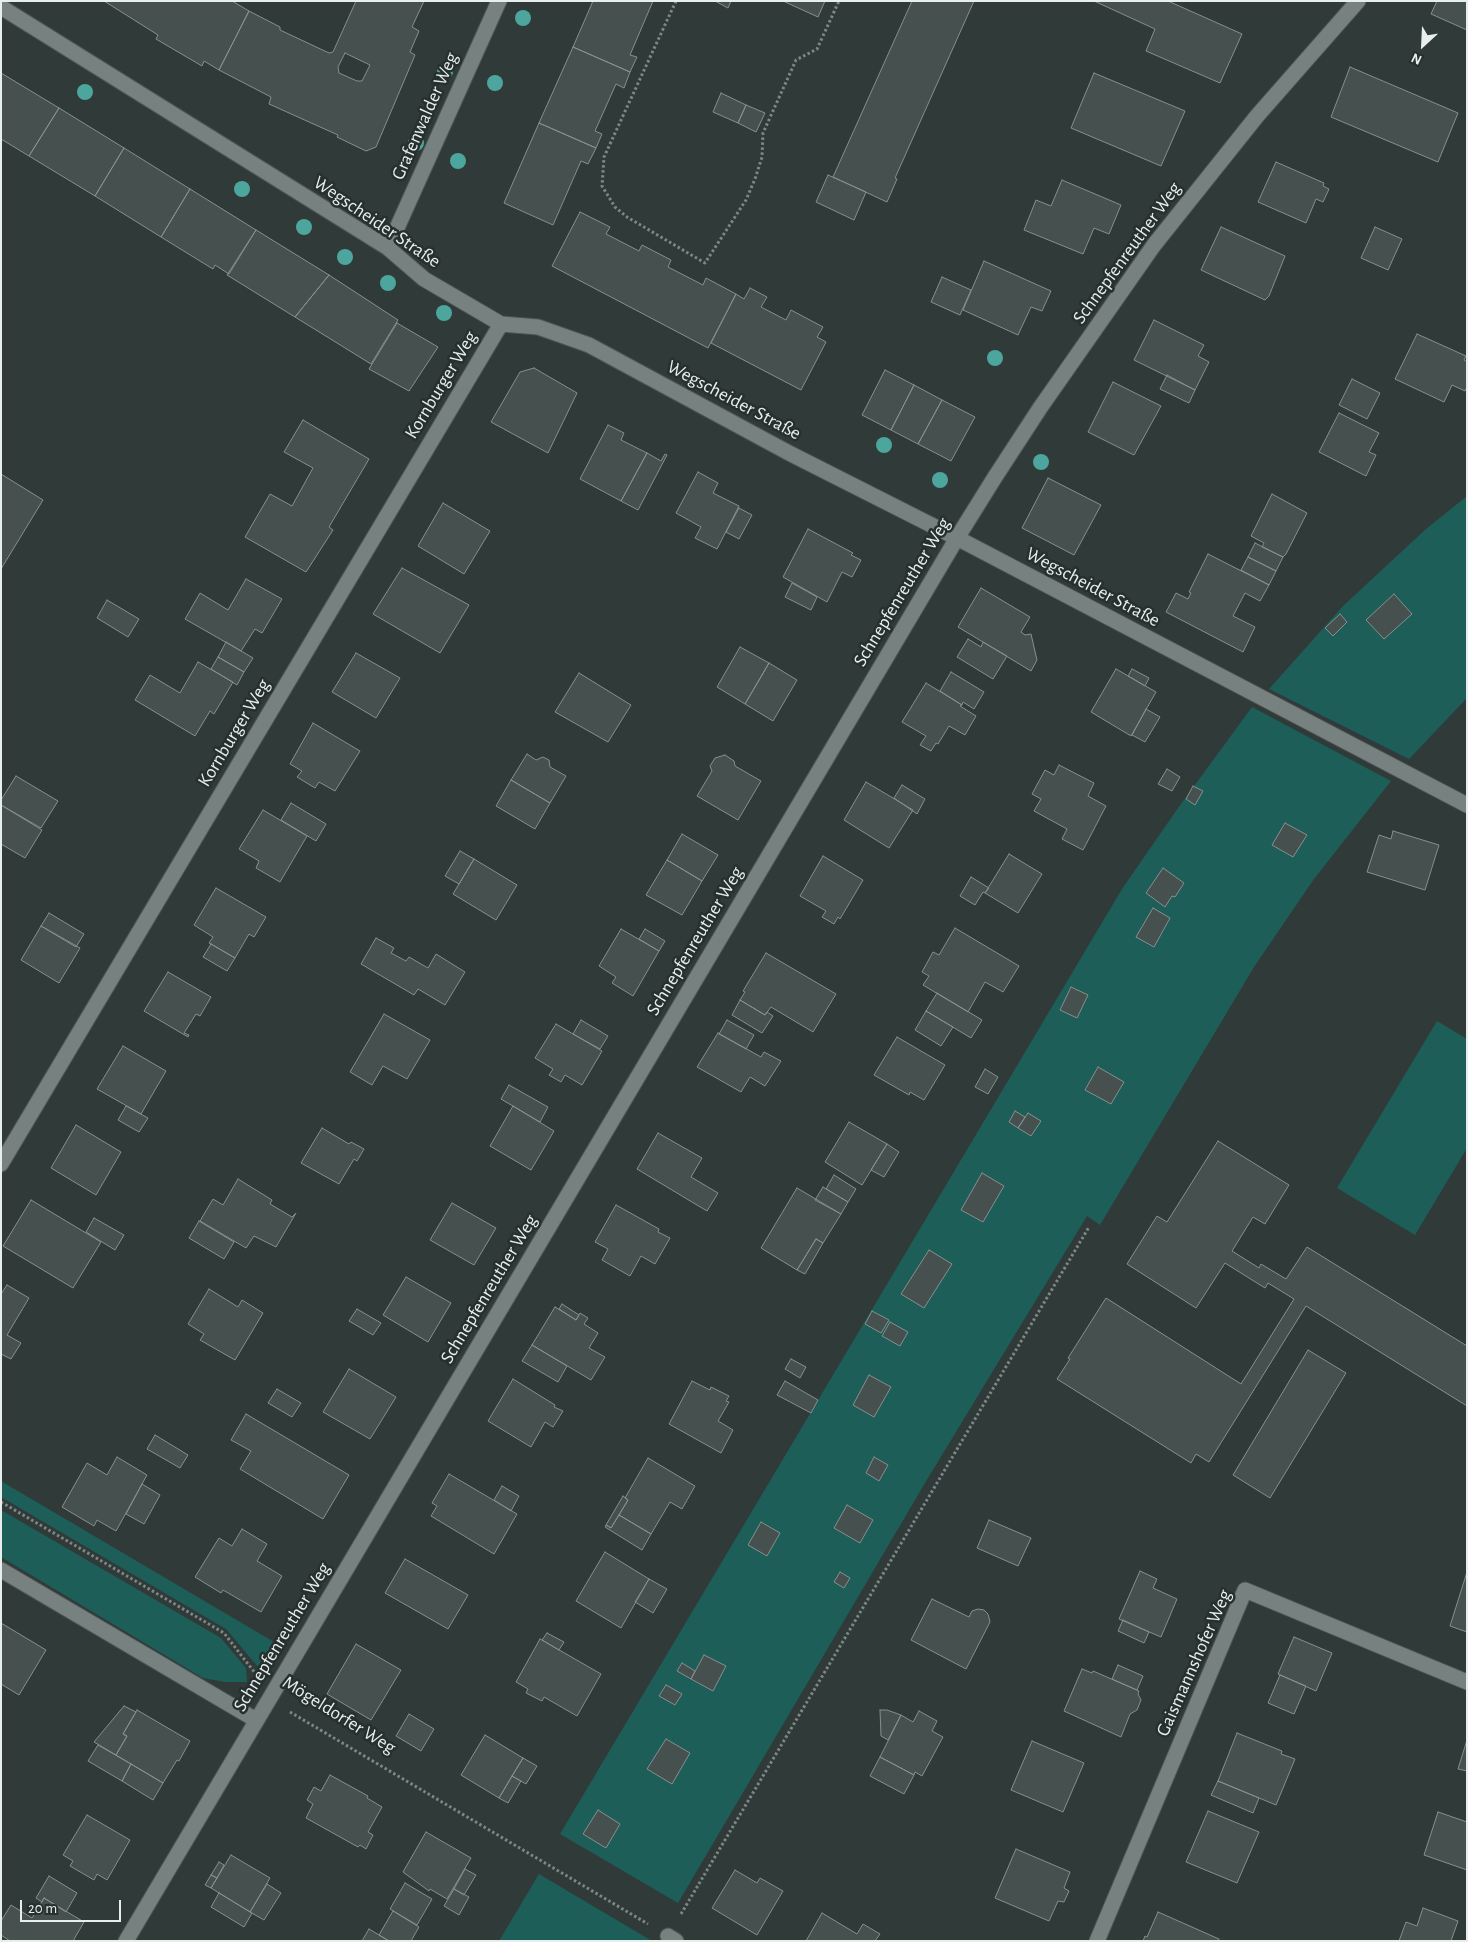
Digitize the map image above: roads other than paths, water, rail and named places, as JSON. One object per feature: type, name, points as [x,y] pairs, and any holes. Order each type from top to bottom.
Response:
[{"type":"street","name":"Grafenwalder Weg","points":[[388,248],[499,1]]},
{"type":"street","name":"Schnepfenreuther Weg","points":[[126,1941],[957,538],[1040,408],[1154,245],[1257,116],[1358,1]]},
{"type":"street","name":"Wegscheider Straße","points":[[1,7],[388,248],[424,279],[501,324],[538,327],[589,345],[789,453],[957,538],[1467,805]]},
{"type":"street","name":"Kornburger Weg","points":[[1,1164],[501,324]]},
{"type":"street","points":[[1,1570],[256,1720]]},
{"type":"street","name":"Gaismannshofer Weg","points":[[1097,1941],[1245,1590],[1467,1682]]}]
